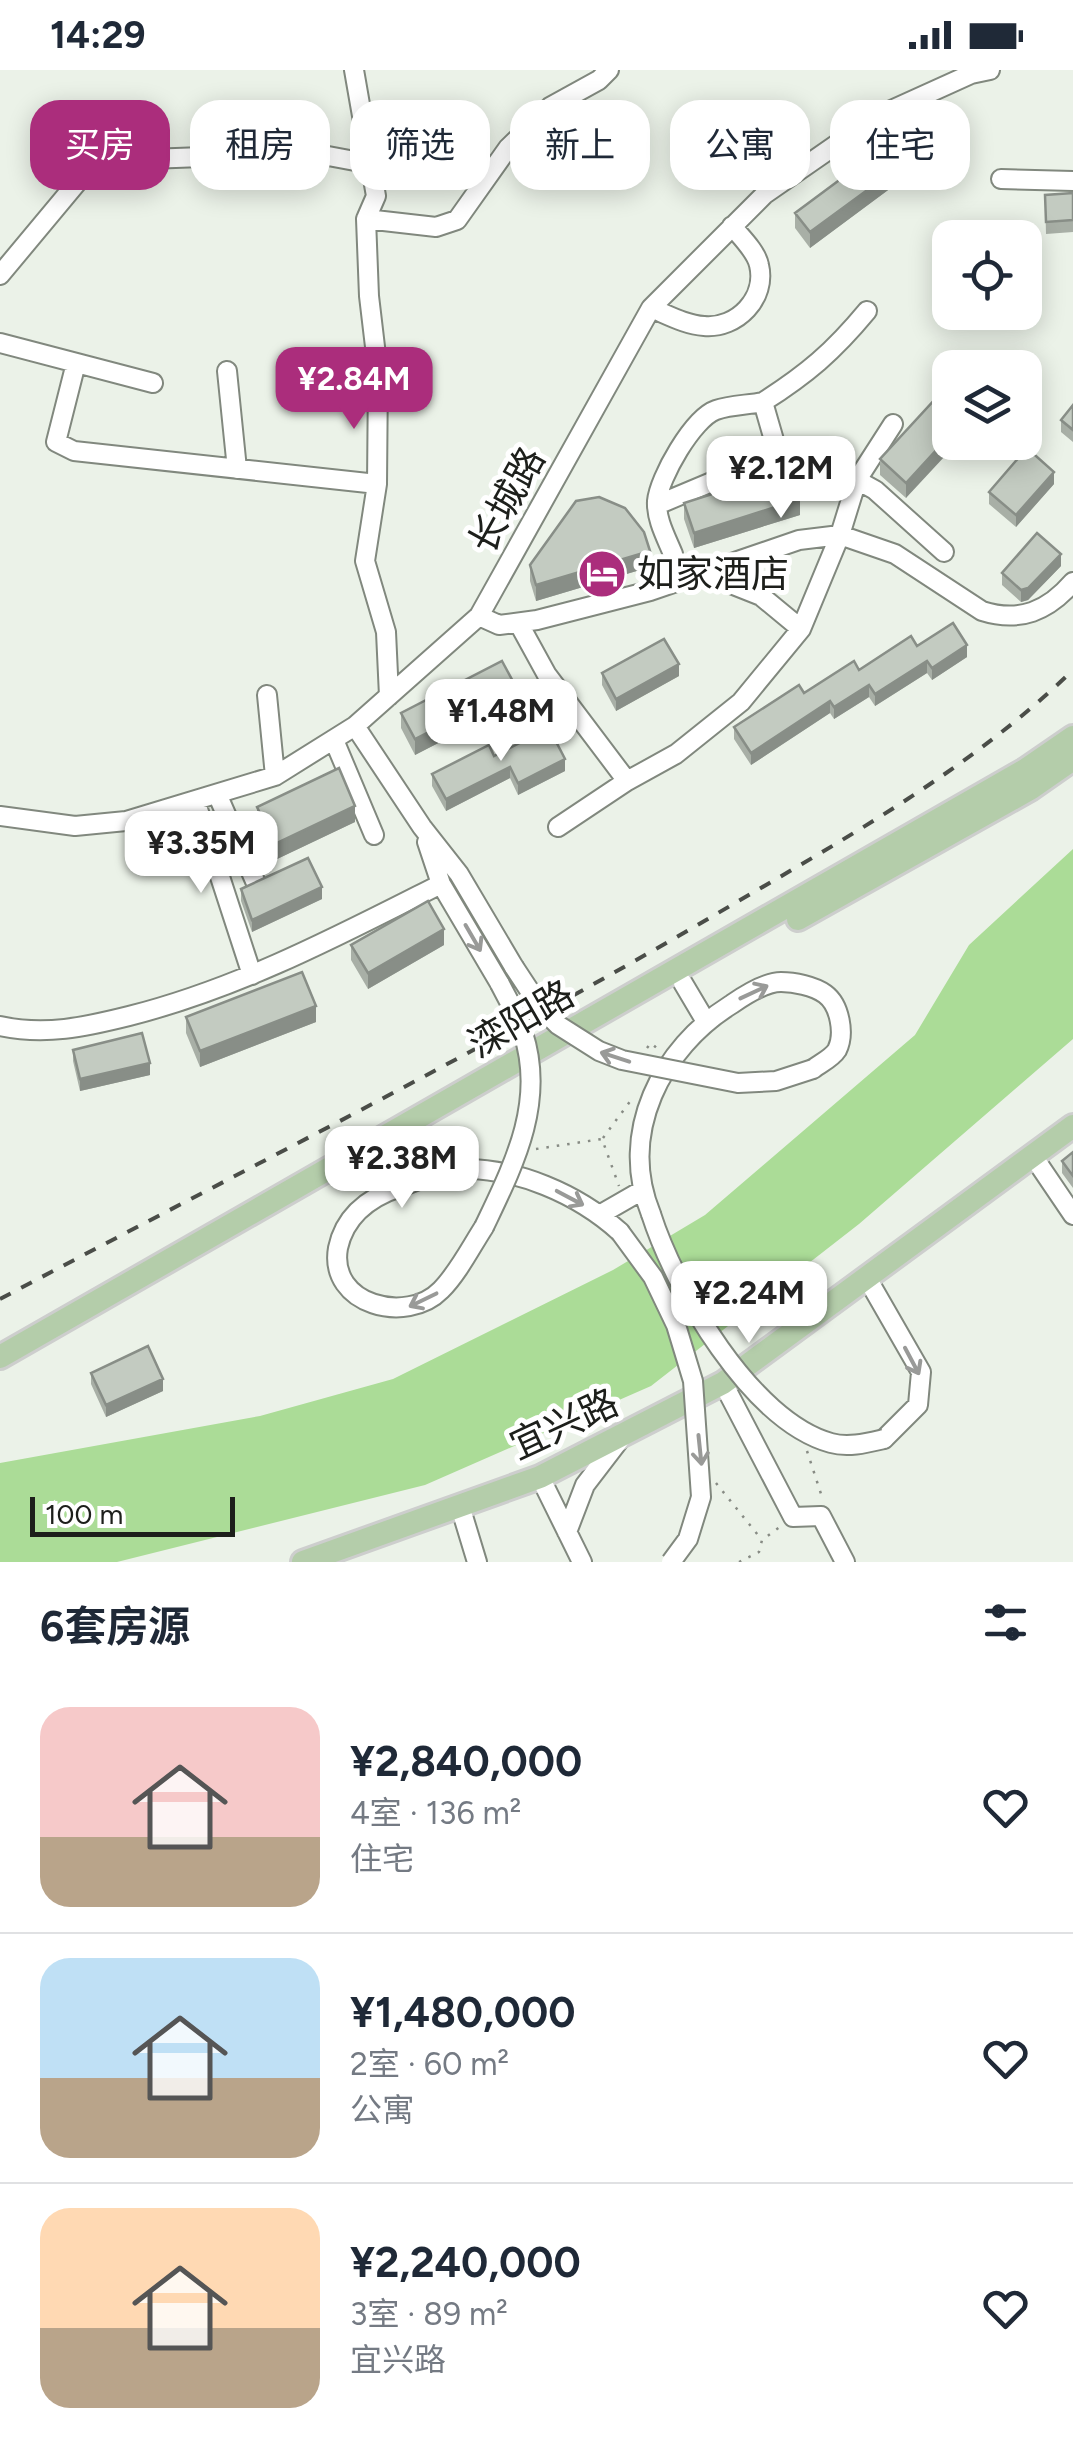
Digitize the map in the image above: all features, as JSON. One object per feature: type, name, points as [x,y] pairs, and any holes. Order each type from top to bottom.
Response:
[{"type":"main road","name":"滦阳路","points":[[0,1356],[1026,770],[1073,738]]},
{"type":"main road","name":"滦阳路","points":[[0,1373],[1030,788],[1073,759]]},
{"type":"main road","name":"宜兴路","points":[[303,1562],[540,1478],[723,1384],[1073,1126]]},
{"type":"street","points":[[354,70],[359,100]]},
{"type":"street","points":[[366,220],[436,226],[457,220],[508,148],[550,107],[610,70]]},
{"type":"street","name":"长城路","points":[[0,816],[75,826],[126,821],[196,803],[275,776],[355,726],[479,616],[651,308],[764,194],[876,117],[971,74],[990,70]]},
{"type":"street","points":[[0,275],[95,161],[312,153],[350,160]]},
{"type":"street","points":[[1001,178],[1073,181]]},
{"type":"street","points":[[375,190],[366,220],[378,372],[377,484],[365,561],[386,632],[389,696]]},
{"type":"street","points":[[651,308],[702,326],[730,322],[745,311],[759,287],[760,268],[758,259],[732,226]]},
{"type":"street","points":[[673,554],[657,505],[660,483],[698,422],[714,411],[763,402],[797,381],[835,350],[866,312]]},
{"type":"street","points":[[0,343],[153,383]]},
{"type":"street","points":[[76,363],[56,442],[74,451],[377,484]]},
{"type":"street","points":[[226,371],[237,469]]},
{"type":"street","points":[[763,402],[778,454]]},
{"type":"street","points":[[558,826],[676,754],[741,702],[801,629],[840,534],[857,480],[894,424]]},
{"type":"street","points":[[657,505],[778,454],[876,490],[944,552]]},
{"type":"street","points":[[479,616],[499,625],[518,624],[650,591],[799,540],[840,534],[895,554],[982,611],[993,614],[1016,616],[1037,612],[1073,582]]},
{"type":"street","points":[[702,573],[761,596],[801,629]]},
{"type":"street","points":[[518,624],[547,676],[627,781]]},
{"type":"street","points":[[267,696],[275,776]]},
{"type":"street","points":[[355,726],[422,827],[459,874],[541,1008],[558,1025],[599,1051],[622,1060],[738,1083],[776,1080],[813,1069],[836,1054],[842,1034],[834,1006],[826,994],[800,984],[776,982],[706,1020],[682,1044],[652,1090],[642,1126],[641,1191],[663,1252],[733,1365],[766,1406],[798,1429],[833,1444],[858,1445],[884,1439],[918,1405],[920,1372],[867,1278]]},
{"type":"street","points":[[334,740],[374,835]]},
{"type":"street","points":[[218,796],[255,882]]},
{"type":"street","points":[[196,803],[252,975]]},
{"type":"street","points":[[422,827],[442,884],[524,1034],[531,1087],[521,1150],[484,1227],[440,1292],[405,1309],[375,1306],[350,1290],[339,1270],[338,1249],[359,1207],[384,1192],[456,1169],[488,1172],[538,1181],[600,1214],[620,1232],[653,1277],[676,1326],[692,1381],[701,1497],[688,1539],[671,1562]]},
{"type":"street","points":[[0,1026],[40,1032],[76,1029],[171,1005],[284,963],[442,884]]},
{"type":"street","points":[[683,983],[706,1020]]},
{"type":"street","points":[[1033,1156],[1073,1216]]},
{"type":"street","points":[[368,1163],[384,1192]]},
{"type":"street","points":[[600,1214],[641,1191]]},
{"type":"street","points":[[723,1384],[793,1517],[821,1516],[845,1562]]},
{"type":"street","points":[[567,1532],[584,1486],[623,1436]]},
{"type":"street","points":[[540,1478],[582,1562]]},
{"type":"street","points":[[460,1506],[477,1562]]},
{"type":"path","points":[[544,1150],[602,1139],[624,1202]]},
{"type":"path","points":[[798,1429],[824,1495]]},
{"type":"path","points":[[701,1466],[762,1540]]},
{"type":"path","points":[[739,1562],[759,1552],[762,1540],[793,1517]]},
{"type":"shaded area","points":[[1073,849],[1073,1039],[859,1224],[651,1386],[425,1485],[117,1562],[0,1562],[0,1463],[260,1416],[393,1379],[613,1270],[705,1215],[915,1035],[969,945]]},
{"type":"building","points":[[830,187],[867,190],[810,232],[795,213]]},
{"type":"building","points":[[1073,193],[1073,220],[1046,222],[1045,195]]},
{"type":"building","points":[[932,403],[932,455],[906,483],[880,459]]},
{"type":"building","points":[[1073,405],[1073,430],[1061,420]]},
{"type":"building","points":[[1017,460],[1040,460],[1054,472],[1016,515],[989,492]]},
{"type":"building","points":[[790,469],[800,499],[694,533],[684,503]]},
{"type":"building","points":[[599,497],[625,508],[644,532],[650,551],[536,585],[530,565],[576,501]]},
{"type":"building","points":[[1037,533],[1061,554],[1028,588],[1021,590],[1002,573]]},
{"type":"building","points":[[953,623],[967,645],[932,668],[927,661],[875,694],[869,685],[834,707],[830,701],[751,753],[734,727],[799,685],[804,693],[854,661],[859,670],[911,636],[917,646]]},
{"type":"building","points":[[664,639],[679,664],[616,699],[602,673]]},
{"type":"building","points":[[502,661],[516,687],[415,739],[401,713]]},
{"type":"building","points":[[549,728],[565,759],[518,783],[510,767],[446,799],[432,774],[489,745],[494,756]]},
{"type":"building","points":[[339,768],[355,806],[275,844],[257,807]]},
{"type":"building","points":[[308,858],[322,887],[252,920],[241,889]]},
{"type":"building","points":[[428,901],[444,929],[368,973],[351,945]]},
{"type":"building","points":[[302,972],[316,1006],[200,1051],[186,1017]]},
{"type":"building","points":[[142,1033],[150,1063],[80,1079],[73,1050]]},
{"type":"building","points":[[1073,1152],[1073,1176],[1062,1161]]},
{"type":"building","points":[[148,1346],[163,1379],[106,1405],[91,1373]]},
{"type":"railway","points":[[0,1299],[541,1013],[811,859],[948,772],[1073,670]]},
{"type":"place","name":"如家酒店","points":[[602,574]]}]
